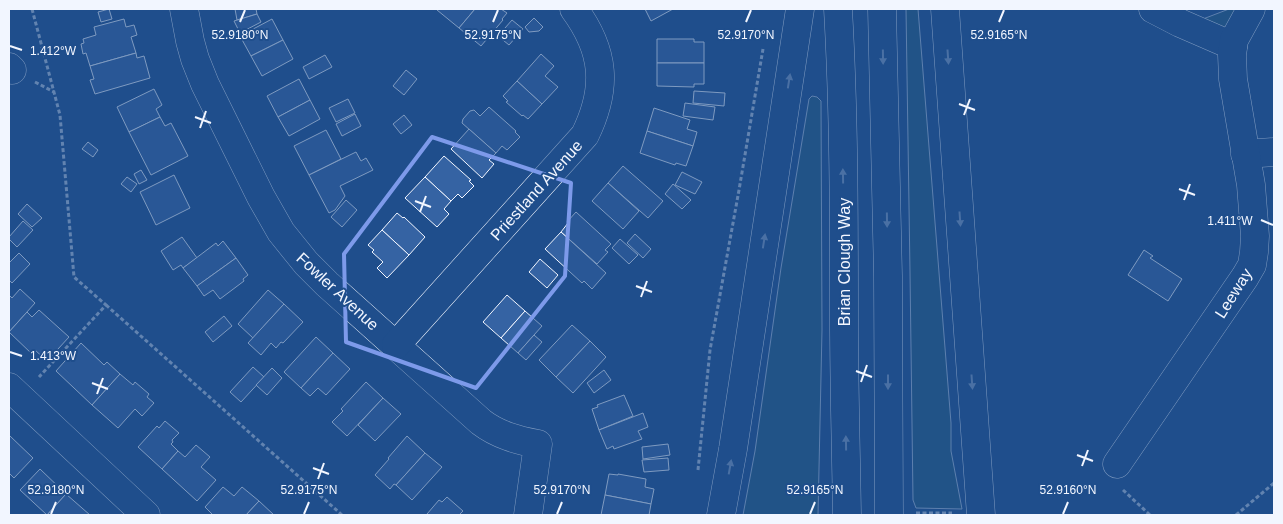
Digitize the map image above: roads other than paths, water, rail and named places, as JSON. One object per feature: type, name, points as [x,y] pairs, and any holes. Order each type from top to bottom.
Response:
[{"type":"main road","name":"Fowler Avenue","points":[[184,9],[195,59],[205,84],[261,197],[281,232],[306,264],[491,430],[514,439],[538,444],[528,515]]},
{"type":"main road","name":"Priestland Avenue","points":[[396,345],[585,135],[594,115],[600,91],[598,56],[592,37],[574,9]]},
{"type":"main road","points":[[721,515],[733,449],[800,9]]},
{"type":"main road","name":"Brian Clough Way","points":[[838,9],[844,213],[844,376],[847,504]]},
{"type":"main road","points":[[882,9],[888,276],[896,506]]},
{"type":"main road","points":[[945,9],[981,514]]},
{"type":"main road","points":[[1153,9],[1232,46]]},
{"type":"main road","name":"Leeway","points":[[1118,464],[1252,265],[1255,236],[1251,185],[1233,79],[1232,55],[1232,46],[1251,9]]},
{"type":"main road","points":[[1245,154],[1274,152]]},
{"type":"main road","points":[[14,392],[146,515]]}]
